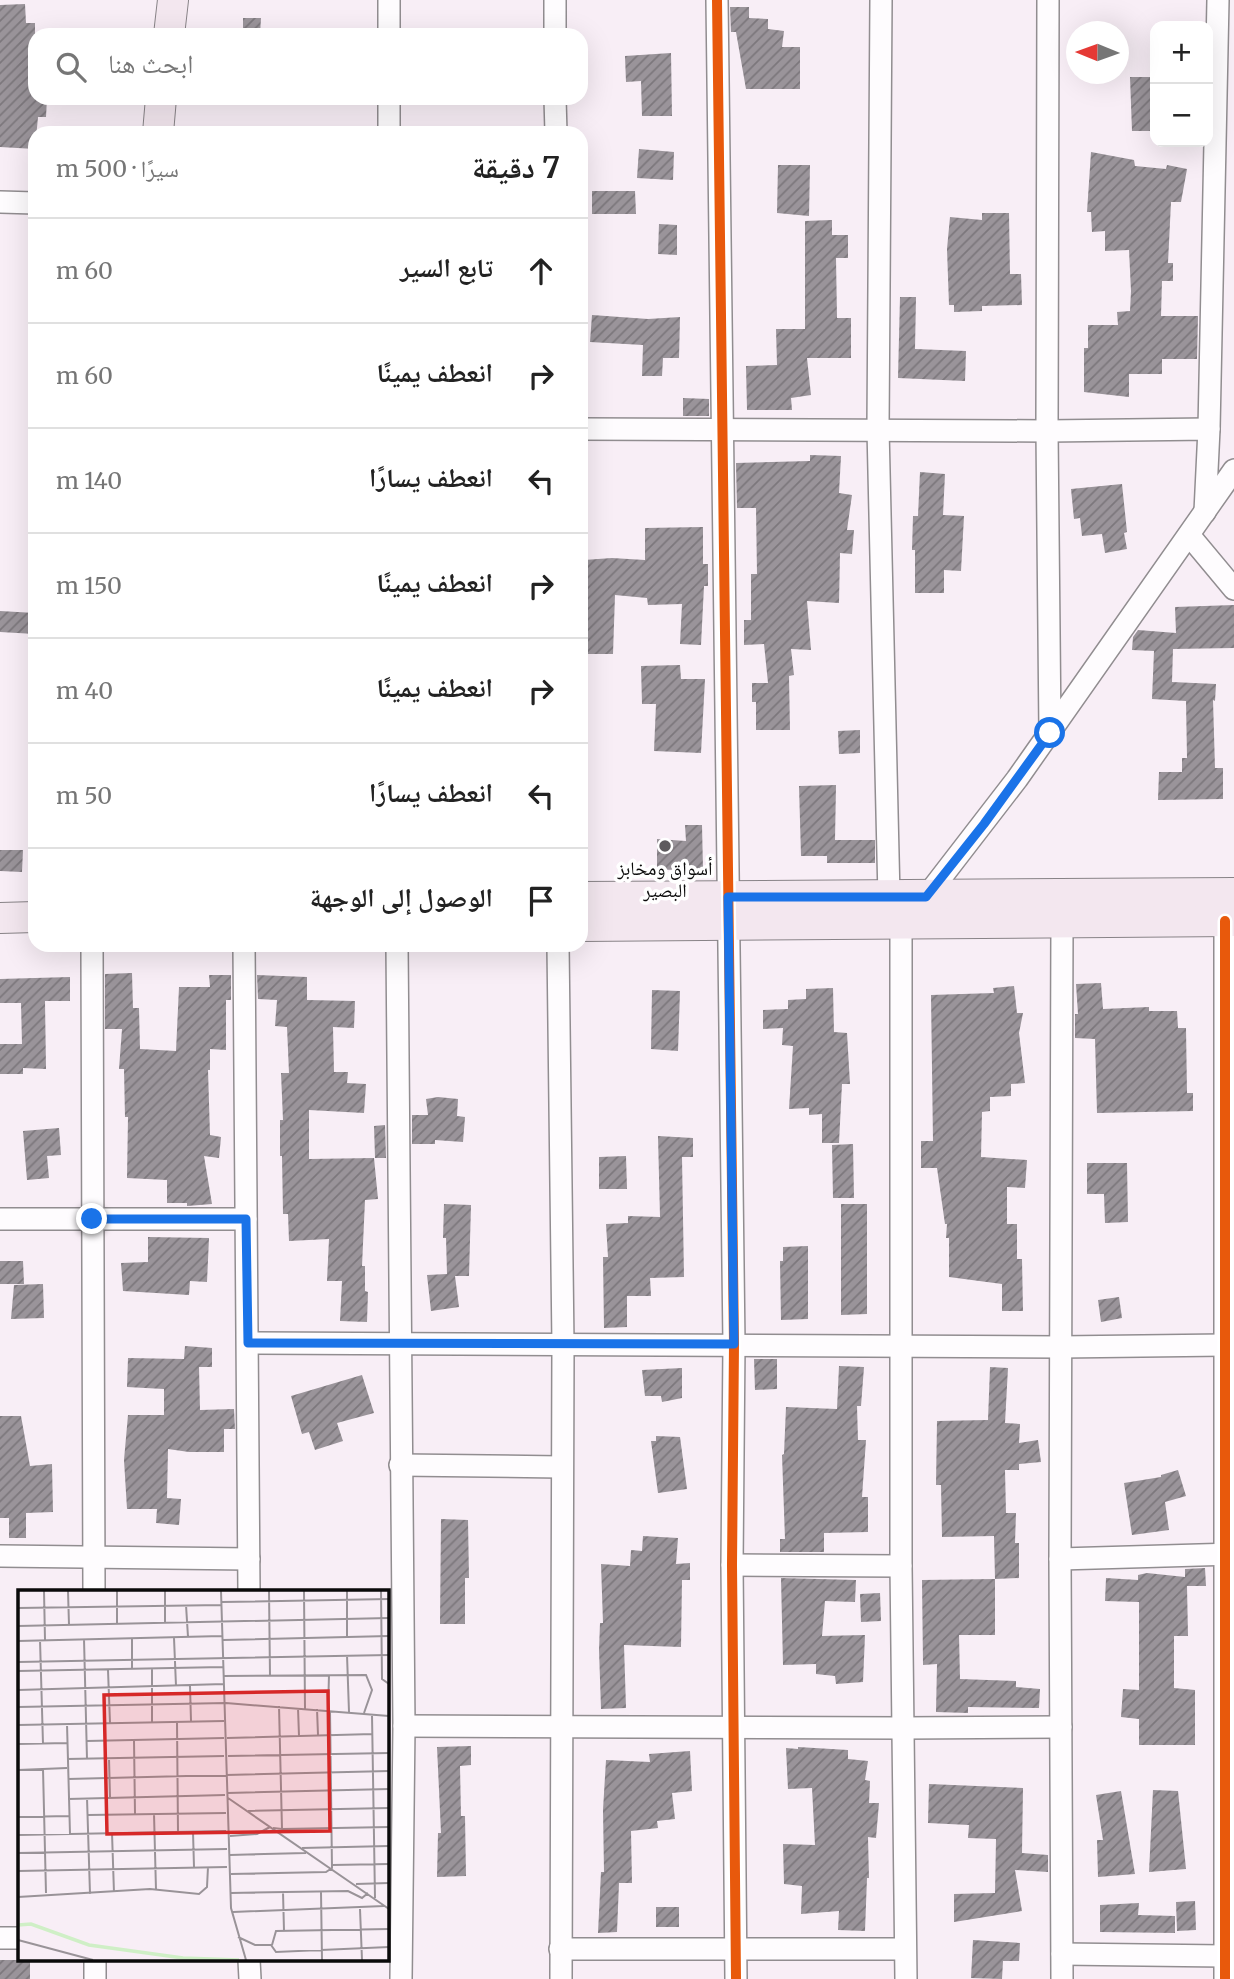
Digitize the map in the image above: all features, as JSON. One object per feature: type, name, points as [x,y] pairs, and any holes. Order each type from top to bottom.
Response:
[{"type":"main road","points":[[170,28],[173,0]]},
{"type":"main road","points":[[159,126],[160,105]]},
{"type":"main road","points":[[588,925],[889,897],[1231,912]]},
{"type":"main road","points":[[588,898],[901,924],[1062,922],[1231,912]]},
{"type":"main road","points":[[0,918],[28,917]]},
{"type":"street","points":[[389,0],[389,28]]},
{"type":"street","points":[[555,0],[555,28]]},
{"type":"street","points":[[717,0],[734,1344],[732,1726],[736,1979]]},
{"type":"street","points":[[881,0],[878,429],[889,897]]},
{"type":"street","points":[[1048,0],[1047,431],[1050,733]]},
{"type":"street","points":[[1205,512],[1218,0]]},
{"type":"street","points":[[389,105],[389,126]]},
{"type":"street","points":[[555,105],[556,126]]},
{"type":"street","points":[[0,202],[28,203]]},
{"type":"street","points":[[588,429],[1209,429]]},
{"type":"street","points":[[926,897],[984,824],[1050,733],[1234,470]]},
{"type":"street","points":[[1189,535],[1234,589]]},
{"type":"street","points":[[1224,1979],[1224,1956],[1229,1932],[1230,1554],[1225,1345],[1229,1215],[1231,912]]},
{"type":"street","points":[[1062,922],[1062,1979]]},
{"type":"street","points":[[901,924],[901,1566],[906,1979]]},
{"type":"street","points":[[92,952],[94,1590]]},
{"type":"street","points":[[244,952],[249,1590]]},
{"type":"street","points":[[397,952],[404,1726],[394,1951],[401,1979]]},
{"type":"street","points":[[558,952],[563,1345],[561,1979]]},
{"type":"street","points":[[0,1219],[246,1219]]},
{"type":"street","points":[[248,1343],[1060,1347],[1225,1345]]},
{"type":"street","points":[[400,1465],[561,1467]]},
{"type":"street","points":[[1060,1559],[1230,1554]]},
{"type":"street","points":[[0,1556],[248,1559]]},
{"type":"street","points":[[732,1565],[901,1566]]},
{"type":"street","points":[[404,1726],[1061,1727]]},
{"type":"street","points":[[0,1938],[18,1938]]},
{"type":"street","points":[[560,1949],[905,1949]]},
{"type":"street","points":[[1062,1954],[1224,1956]]},
{"type":"building","points":[[25,4],[26,23],[35,23],[35,28],[28,28],[28,105],[47,105],[46,117],[38,117],[37,126],[28,126],[28,149],[0,147],[0,5]]},
{"type":"building","points":[[730,7],[749,7],[749,18],[768,19],[768,29],[784,31],[782,47],[800,47],[800,89],[746,89],[736,32],[731,32]]},
{"type":"building","points":[[243,18],[261,18],[260,28],[243,28]]},
{"type":"building","points":[[671,53],[672,116],[642,116],[641,81],[626,82],[625,56]]},
{"type":"building","points":[[1130,77],[1150,77],[1150,131],[1132,131]]},
{"type":"building","points":[[639,149],[674,152],[673,180],[637,178]]},
{"type":"building","points":[[1091,152],[1134,160],[1135,166],[1166,169],[1167,165],[1187,169],[1181,202],[1171,202],[1168,263],[1173,263],[1173,281],[1162,281],[1161,316],[1198,316],[1197,359],[1162,359],[1162,374],[1129,374],[1129,397],[1084,392],[1084,348],[1088,348],[1088,325],[1118,325],[1117,312],[1130,311],[1131,291],[1129,250],[1105,251],[1105,231],[1092,232],[1091,212],[1087,212]]},
{"type":"building","points":[[778,165],[810,165],[809,216],[777,213]]},
{"type":"building","points":[[592,191],[635,191],[636,214],[592,214]]},
{"type":"building","points":[[982,213],[1009,213],[1010,274],[1021,274],[1022,305],[982,306],[982,311],[954,312],[954,305],[949,305],[947,249],[950,217],[982,220]]},
{"type":"building","points":[[832,220],[832,235],[848,235],[848,258],[836,258],[837,318],[851,318],[851,358],[807,358],[811,395],[791,398],[792,410],[747,410],[746,366],[777,365],[776,329],[805,329],[805,221]]},
{"type":"building","points":[[659,224],[677,225],[677,255],[658,254]]},
{"type":"building","points":[[900,297],[916,297],[915,349],[966,351],[965,381],[898,378]]},
{"type":"building","points":[[592,315],[648,319],[680,317],[679,358],[663,358],[662,376],[642,376],[643,345],[590,342]]},
{"type":"building","points":[[683,398],[709,399],[709,416],[683,416]]},
{"type":"building","points":[[810,455],[841,456],[839,493],[852,495],[847,530],[854,530],[852,554],[840,553],[839,603],[807,601],[811,650],[791,649],[794,675],[789,676],[790,730],[756,730],[756,702],[752,702],[752,683],[768,683],[764,644],[744,645],[744,620],[751,620],[751,574],[757,574],[756,508],[737,508],[736,463],[810,461]]},
{"type":"building","points":[[920,472],[945,474],[943,515],[964,516],[961,571],[944,570],[944,593],[915,593],[913,516],[918,516]]},
{"type":"building","points":[[1122,484],[1127,549],[1105,553],[1102,534],[1082,536],[1080,518],[1074,519],[1071,489]]},
{"type":"building","points":[[703,527],[703,564],[708,564],[708,586],[704,586],[701,645],[680,644],[682,604],[648,605],[647,598],[615,595],[613,654],[588,654],[588,560],[645,560],[645,528]]},
{"type":"building","points":[[1234,605],[1234,648],[1173,649],[1172,682],[1216,684],[1215,701],[1213,700],[1215,768],[1223,768],[1223,799],[1158,800],[1159,772],[1182,772],[1182,758],[1187,758],[1186,701],[1152,699],[1154,651],[1132,650],[1133,637],[1138,630],[1176,633],[1175,607]]},
{"type":"building","points":[[0,611],[28,613],[28,634],[0,632]]},
{"type":"building","points":[[680,665],[681,679],[705,679],[701,753],[654,751],[656,704],[642,704],[641,666]]},
{"type":"building","points":[[860,730],[860,753],[839,754],[838,731]]},
{"type":"building","points":[[836,785],[835,840],[875,840],[875,863],[827,863],[827,856],[801,856],[799,786]]},
{"type":"building","points":[[685,825],[702,825],[703,869],[657,870],[657,839],[686,841]]},
{"type":"building","points":[[0,850],[23,850],[22,872],[0,871]]},
{"type":"building","points":[[132,973],[133,1008],[139,1008],[140,1049],[176,1051],[179,987],[210,987],[209,975],[231,975],[231,1000],[226,1000],[226,1050],[210,1049],[208,1070],[210,1135],[221,1137],[219,1158],[204,1156],[212,1204],[187,1206],[187,1203],[167,1203],[167,1180],[127,1178],[128,1117],[125,1117],[124,1069],[119,1069],[122,1029],[105,1029],[105,974]]},
{"type":"building","points":[[257,975],[307,977],[307,1000],[355,1001],[354,1028],[333,1027],[334,1072],[348,1072],[347,1083],[366,1084],[364,1113],[309,1110],[309,1159],[374,1158],[378,1199],[365,1200],[362,1266],[365,1266],[365,1291],[368,1292],[367,1322],[340,1321],[342,1281],[327,1281],[329,1239],[289,1241],[288,1214],[283,1214],[280,1156],[280,1120],[283,1120],[281,1073],[289,1073],[287,1027],[275,1026],[277,1000],[258,999]]},
{"type":"building","points":[[70,977],[70,1001],[45,1001],[46,1069],[23,1068],[23,1074],[0,1074],[0,1044],[22,1044],[21,1003],[0,1003],[0,979]]},
{"type":"building","points":[[1101,983],[1103,1009],[1149,1007],[1149,1011],[1177,1011],[1178,1028],[1186,1028],[1187,1093],[1193,1093],[1193,1111],[1097,1113],[1095,1039],[1075,1038],[1075,1014],[1078,1014],[1076,984]]},
{"type":"building","points":[[1014,986],[1017,1013],[1023,1013],[1019,1033],[1025,1083],[1011,1084],[1011,1096],[990,1097],[990,1111],[982,1112],[981,1157],[1027,1160],[1025,1188],[1007,1187],[1007,1224],[1017,1224],[1017,1259],[1022,1259],[1023,1311],[1002,1311],[1002,1284],[949,1277],[949,1238],[946,1238],[947,1224],[937,1168],[921,1168],[921,1141],[933,1141],[931,995],[994,993],[993,988]]},
{"type":"building","points":[[833,988],[834,1032],[847,1033],[850,1084],[842,1084],[839,1143],[822,1143],[822,1114],[809,1115],[809,1108],[789,1109],[793,1046],[782,1045],[783,1028],[763,1029],[763,1010],[788,1009],[788,1000],[806,999],[806,989]]},
{"type":"building","points":[[652,990],[680,991],[678,1051],[651,1049]]},
{"type":"building","points":[[426,1099],[458,1099],[457,1116],[465,1117],[463,1142],[435,1140],[435,1144],[412,1144],[412,1115],[428,1115]]},
{"type":"building","points":[[385,1125],[386,1158],[375,1158],[374,1126]]},
{"type":"building","points":[[59,1128],[61,1155],[47,1156],[49,1178],[27,1180],[23,1131]]},
{"type":"building","points":[[658,1136],[693,1138],[693,1157],[682,1157],[684,1277],[650,1278],[651,1296],[627,1296],[627,1327],[604,1328],[603,1257],[608,1257],[606,1224],[628,1223],[628,1216],[660,1217]]},
{"type":"building","points":[[853,1144],[854,1198],[833,1198],[832,1145]]},
{"type":"building","points":[[626,1156],[627,1189],[599,1189],[599,1157]]},
{"type":"building","points":[[1087,1163],[1127,1163],[1128,1222],[1105,1223],[1104,1194],[1087,1194]]},
{"type":"building","points":[[444,1204],[471,1205],[469,1276],[455,1276],[459,1307],[431,1311],[427,1275],[447,1274],[446,1238],[443,1238]]},
{"type":"building","points":[[841,1204],[867,1204],[867,1314],[841,1315]]},
{"type":"building","points":[[148,1237],[209,1238],[207,1282],[190,1281],[189,1295],[123,1291],[121,1263],[148,1262]]},
{"type":"building","points":[[808,1246],[808,1319],[781,1320],[780,1261],[783,1261],[783,1247]]},
{"type":"building","points":[[0,1261],[23,1261],[24,1284],[0,1284]]},
{"type":"building","points":[[43,1284],[44,1318],[11,1319],[14,1285]]},
{"type":"building","points":[[1119,1297],[1122,1318],[1101,1322],[1098,1300]]},
{"type":"building","points":[[185,1346],[212,1348],[212,1367],[199,1367],[200,1410],[234,1409],[235,1429],[224,1429],[224,1452],[168,1449],[167,1498],[181,1499],[179,1525],[156,1523],[157,1509],[127,1509],[124,1460],[128,1415],[164,1415],[164,1389],[127,1387],[128,1358],[184,1359]]},
{"type":"building","points":[[754,1359],[777,1359],[777,1389],[755,1390]]},
{"type":"building","points":[[839,1366],[864,1367],[861,1406],[857,1406],[858,1440],[866,1440],[862,1497],[868,1497],[868,1532],[824,1533],[824,1552],[780,1552],[780,1539],[785,1539],[782,1455],[786,1407],[837,1409]]},
{"type":"building","points":[[990,1367],[1008,1368],[1005,1423],[1020,1424],[1019,1443],[1038,1440],[1041,1462],[1019,1464],[1019,1470],[1005,1470],[1006,1513],[1016,1513],[1015,1543],[1019,1543],[1019,1578],[995,1579],[994,1536],[942,1537],[941,1485],[936,1485],[937,1421],[988,1420]]},
{"type":"building","points":[[682,1368],[682,1398],[662,1402],[661,1396],[645,1396],[642,1370]]},
{"type":"building","points":[[362,1375],[374,1413],[337,1423],[343,1441],[315,1450],[309,1432],[302,1434],[291,1396]]},
{"type":"building","points":[[0,1416],[21,1416],[30,1466],[52,1464],[53,1512],[26,1513],[26,1538],[9,1538],[9,1518],[0,1518]]},
{"type":"building","points":[[656,1436],[680,1437],[687,1489],[658,1493],[651,1441],[656,1441]]},
{"type":"building","points":[[1178,1470],[1186,1496],[1165,1502],[1169,1530],[1132,1535],[1124,1483],[1161,1477]]},
{"type":"building","points":[[441,1519],[468,1520],[469,1578],[465,1578],[465,1624],[440,1624]]},
{"type":"building","points":[[643,1536],[678,1538],[676,1564],[690,1563],[690,1580],[682,1580],[681,1647],[624,1645],[626,1708],[601,1709],[601,1564],[630,1566],[631,1550],[642,1551]]},
{"type":"building","points":[[1205,1568],[1206,1586],[1187,1586],[1188,1636],[1174,1636],[1174,1688],[1195,1690],[1195,1745],[1139,1745],[1139,1719],[1121,1717],[1123,1689],[1139,1690],[1139,1602],[1105,1601],[1106,1578],[1138,1580],[1138,1575],[1147,1573],[1185,1577],[1185,1569]]},
{"type":"building","points":[[781,1578],[856,1580],[855,1602],[825,1601],[822,1636],[865,1635],[863,1682],[836,1684],[835,1676],[816,1674],[816,1664],[783,1665]]},
{"type":"building","points":[[995,1579],[995,1635],[959,1635],[960,1679],[1016,1681],[1016,1687],[1040,1689],[1039,1708],[968,1707],[968,1713],[936,1712],[937,1664],[923,1665],[922,1580]]},
{"type":"building","points":[[880,1593],[881,1621],[861,1622],[860,1594]]},
{"type":"building","points":[[471,1746],[471,1765],[460,1766],[461,1816],[465,1816],[466,1876],[437,1877],[438,1833],[441,1833],[437,1747]]},
{"type":"building","points":[[786,1748],[848,1750],[848,1759],[868,1761],[865,1780],[870,1781],[869,1803],[879,1803],[876,1838],[868,1837],[869,1878],[865,1931],[838,1930],[839,1911],[801,1914],[802,1886],[784,1884],[783,1844],[815,1845],[812,1788],[788,1789]]},
{"type":"building","points":[[690,1751],[692,1791],[672,1793],[675,1819],[657,1821],[658,1828],[631,1831],[632,1883],[619,1883],[617,1932],[598,1933],[601,1872],[604,1872],[603,1810],[606,1760],[650,1762],[649,1754]]},
{"type":"building","points":[[929,1784],[1023,1788],[1022,1853],[1048,1855],[1048,1872],[1015,1870],[1022,1911],[954,1922],[954,1894],[995,1893],[996,1839],[968,1838],[969,1825],[928,1823]]},
{"type":"building","points":[[1153,1790],[1178,1791],[1186,1869],[1149,1872]]},
{"type":"building","points":[[1121,1791],[1135,1874],[1098,1877],[1097,1840],[1103,1840],[1096,1795]]},
{"type":"building","points":[[1195,1901],[1196,1930],[1177,1931],[1176,1902]]},
{"type":"building","points":[[1139,1903],[1138,1915],[1175,1916],[1175,1933],[1100,1932],[1100,1905]]},
{"type":"building","points":[[656,1907],[679,1907],[679,1927],[656,1927]]},
{"type":"building","points":[[973,1940],[1020,1943],[1019,1961],[1003,1961],[1002,1979],[971,1978]]},
{"type":"building","points":[[0,1960],[30,1962],[30,1979],[0,1979]]},
{"type":"cycle path","points":[[717,0],[734,1344],[732,1565],[736,1979]]},
{"type":"cycle path","points":[[1225,921],[1225,1979]]},
{"type":"place","name":"أسواق ومخابز البصير","points":[[665,846]]},
{"type":"route","points":[[92,1219],[246,1219],[248,1343],[734,1344],[728,897],[926,897],[984,824],[1050,733]]}]
